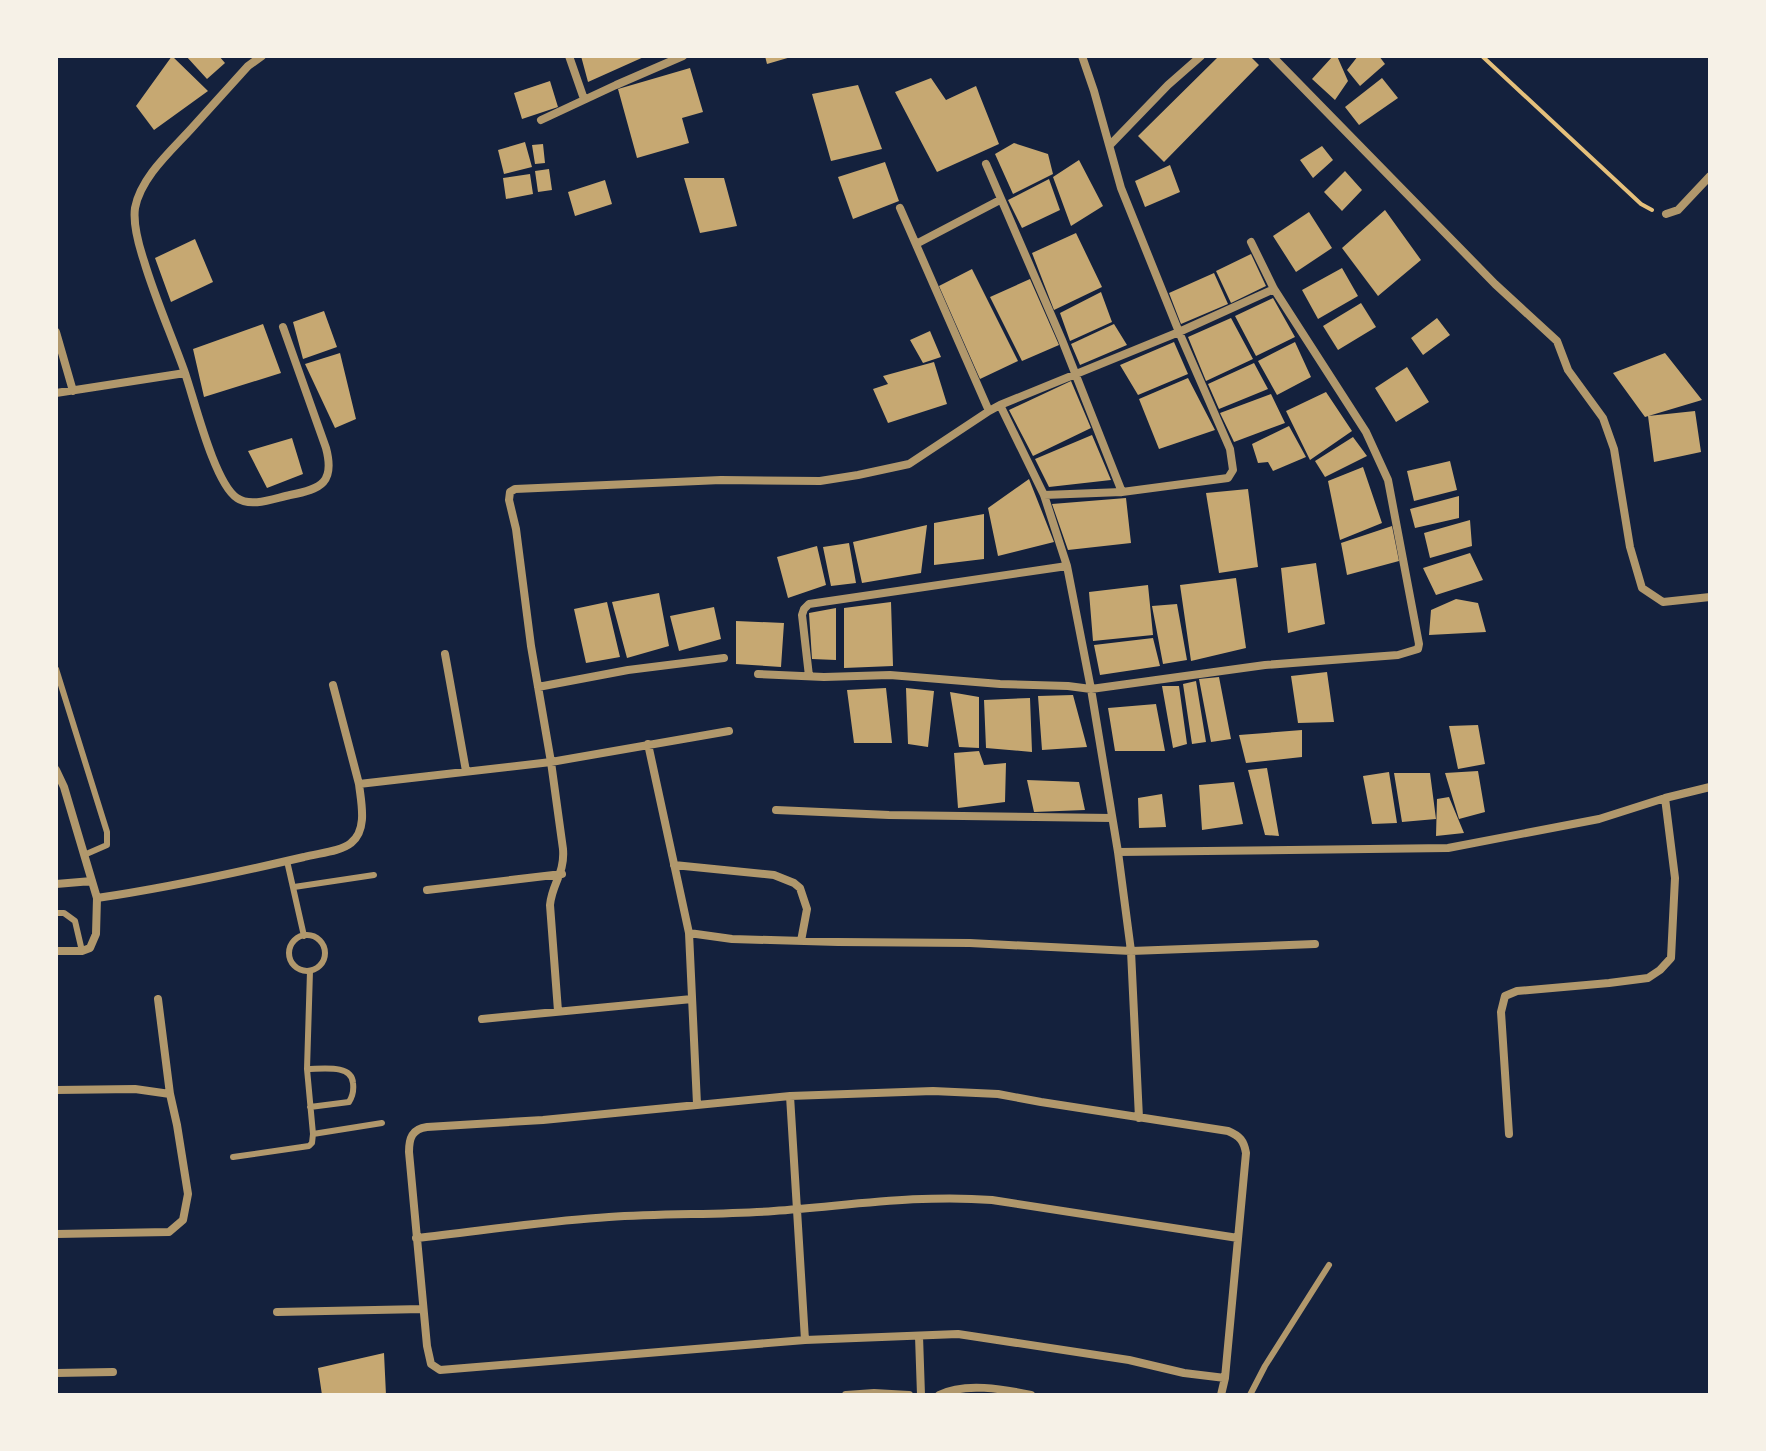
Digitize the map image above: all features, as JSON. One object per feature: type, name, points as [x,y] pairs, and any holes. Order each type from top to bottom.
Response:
[{"type":"street","points":[[262,56],[248,66],[160,164],[138,196],[134,211],[143,260],[202,428],[222,479],[238,500],[252,503],[300,493],[325,482],[329,472],[329,460],[283,327]]},
{"type":"street","points":[[569,56],[584,99]]},
{"type":"street","points":[[541,120],[683,56]]},
{"type":"street","points":[[1044,495],[1122,492],[1228,478],[1233,470],[1230,449],[1121,188],[1082,56]]},
{"type":"street","points":[[1110,145],[1201,56]]},
{"type":"street","points":[[1272,56],[1495,284],[1557,341],[1568,370],[1603,418],[1614,449],[1630,547],[1642,588],[1663,602],[1710,597]]},
{"type":"street","points":[[986,164],[1076,374],[1122,492]]},
{"type":"street","points":[[1666,214],[1678,210],[1710,176]]},
{"type":"street","points":[[916,244],[1000,200]]},
{"type":"street","points":[[900,208],[989,411]]},
{"type":"street","points":[[758,674],[890,675],[1091,689],[1265,665],[1398,655],[1418,649],[1388,480],[1366,432],[1274,289],[1251,242]]},
{"type":"street","points":[[558,1011],[550,905],[551,895],[562,874],[563,849],[510,492],[515,489],[721,480],[820,481],[909,464],[1000,405],[1179,332],[1274,289]]},
{"type":"street","points":[[56,332],[73,391]]},
{"type":"street","points":[[56,393],[185,373]]},
{"type":"street","points":[[1000,405],[1044,495],[1067,566],[1091,689],[1131,951],[1139,1118]]},
{"type":"street","points":[[809,676],[802,615],[809,604],[1067,566]]},
{"type":"street","points":[[445,654],[466,771]]},
{"type":"street","points":[[538,687],[628,670],[724,658]]},
{"type":"street","points":[[97,898],[287,861],[350,844],[359,835],[362,823],[359,784],[333,685]]},
{"type":"street","points":[[359,784],[551,762],[729,731]]},
{"type":"street","points":[[648,744],[689,933],[697,1104]]},
{"type":"street","points":[[56,770],[64,787],[97,898],[96,934],[90,948],[56,951]]},
{"type":"street","points":[[1118,852],[1448,848],[1599,819],[1710,787]]},
{"type":"street","points":[[1509,1134],[1501,1012],[1505,996],[1517,991],[1648,978],[1671,958],[1675,878],[1665,798]]},
{"type":"street","points":[[776,810],[1112,818]]},
{"type":"street","points":[[674,865],[786,878],[800,888],[807,909],[801,941]]},
{"type":"street","points":[[427,890],[562,874]]},
{"type":"street","points":[[56,884],[92,881]]},
{"type":"street","points":[[689,933],[732,939],[970,943],[1131,951],[1315,944]]},
{"type":"street","points":[[56,1234],[169,1232],[183,1220],[188,1194],[170,1094],[158,999]]},
{"type":"street","points":[[482,1019],[692,999]]},
{"type":"street","points":[[56,1090],[135,1089],[170,1094]]},
{"type":"street","points":[[1221,1395],[1225,1378],[1246,1153],[1240,1137],[1228,1131],[998,1094],[933,1091],[790,1096],[543,1120],[418,1128],[409,1140],[429,1359],[440,1370],[805,1340],[958,1334],[1225,1378]]},
{"type":"street","points":[[790,1096],[805,1340]]},
{"type":"street","points":[[416,1238],[610,1217],[730,1214],[858,1202],[966,1198],[1238,1238]]},
{"type":"street","points":[[277,1312],[423,1309]]},
{"type":"street","points":[[919,1336],[921,1395]]},
{"type":"street","points":[[56,1373],[113,1372]]},
{"type":"street","points":[[939,1395],[962,1388],[1031,1395]]},
{"type":"street","points":[[846,1395],[909,1395]]},
{"type":"lane","points":[[56,669],[108,839],[107,845],[84,855]]},
{"type":"lane","points":[[287,861],[304,936]]},
{"type":"lane","points":[[294,887],[374,875]]},
{"type":"lane","points":[[56,913],[64,913],[75,921],[82,951]]},
{"type":"lane","points":[[304,936],[318,939],[325,950],[322,964],[310,971],[297,968],[290,956],[293,943],[304,936]]},
{"type":"lane","points":[[233,1157],[309,1146],[312,1143],[307,1069],[310,971]]},
{"type":"lane","points":[[307,1069],[343,1070],[353,1078],[353,1094],[349,1102],[310,1107]]},
{"type":"lane","points":[[313,1134],[382,1123]]},
{"type":"lane","points":[[1250,1395],[1329,1265]]},
{"type":"path","points":[[1482,56],[1641,204],[1666,214]]},
{"type":"building","points":[[172,56],[208,91],[154,130],[136,106]]},
{"type":"building","points":[[186,56],[219,56],[225,63],[207,79]]},
{"type":"building","points":[[581,56],[646,56],[588,82]]},
{"type":"building","points":[[765,56],[791,56],[791,57],[767,64]]},
{"type":"building","points":[[1219,56],[1250,56],[1259,65],[1164,162],[1138,136]]},
{"type":"building","points":[[1333,56],[1337,56],[1348,81],[1335,100],[1312,79]]},
{"type":"building","points":[[1358,56],[1379,56],[1385,64],[1360,86],[1347,70]]},
{"type":"building","points":[[690,68],[703,112],[682,118],[689,143],[637,158],[618,89]]},
{"type":"building","points":[[931,78],[946,100],[976,86],[999,144],[937,172],[895,92]]},
{"type":"building","points":[[1382,78],[1398,98],[1359,125],[1345,107]]},
{"type":"building","points":[[550,81],[558,107],[522,119],[514,93]]},
{"type":"building","points":[[858,85],[882,149],[831,161],[812,94]]},
{"type":"building","points":[[525,142],[532,167],[504,174],[498,150]]},
{"type":"building","points":[[1014,143],[1048,154],[1053,174],[1013,194],[995,154]]},
{"type":"building","points":[[543,144],[545,163],[535,164],[532,145]]},
{"type":"building","points":[[1322,146],[1333,160],[1313,178],[1300,160]]},
{"type":"building","points":[[1079,160],[1103,206],[1071,226],[1053,177]]},
{"type":"building","points":[[885,162],[899,201],[853,219],[838,177]]},
{"type":"building","points":[[1170,165],[1180,192],[1145,207],[1135,181]]},
{"type":"building","points":[[549,169],[552,190],[538,192],[535,171]]},
{"type":"building","points":[[1345,171],[1362,190],[1342,211],[1324,192]]},
{"type":"building","points":[[530,174],[533,194],[506,199],[503,178]]},
{"type":"building","points":[[684,178],[724,178],[737,226],[700,233]]},
{"type":"building","points":[[1049,179],[1060,210],[1022,228],[1008,200]]},
{"type":"building","points":[[605,180],[612,204],[575,216],[568,192]]},
{"type":"building","points":[[1385,210],[1421,260],[1378,296],[1342,248]]},
{"type":"building","points":[[1309,212],[1332,248],[1296,272],[1273,236]]},
{"type":"building","points":[[1076,233],[1102,287],[1054,310],[1032,253]]},
{"type":"building","points":[[195,239],[213,282],[171,302],[155,258]]},
{"type":"building","points":[[1251,254],[1266,286],[1231,303],[1216,271]]},
{"type":"building","points":[[1342,268],[1358,296],[1318,319],[1302,290]]},
{"type":"building","points":[[972,269],[1018,361],[980,379],[939,286]]},
{"type":"building","points":[[1214,273],[1228,304],[1181,324],[1169,293]]},
{"type":"building","points":[[1030,279],[1059,345],[1022,361],[990,297]]},
{"type":"building","points":[[1101,292],[1112,322],[1070,341],[1060,313]]},
{"type":"building","points":[[1273,298],[1295,337],[1256,356],[1235,316]]},
{"type":"building","points":[[1361,303],[1376,327],[1338,350],[1323,326]]},
{"type":"building","points":[[324,311],[337,347],[303,359],[293,322]]},
{"type":"building","points":[[1231,318],[1253,359],[1206,381],[1188,337]]},
{"type":"building","points":[[1437,318],[1450,335],[1423,355],[1411,338]]},
{"type":"building","points":[[263,324],[281,373],[204,397],[193,349]]},
{"type":"building","points":[[1114,324],[1127,345],[1080,365],[1071,344]]},
{"type":"building","points":[[930,331],[941,357],[923,363],[910,340]]},
{"type":"building","points":[[1174,342],[1188,374],[1138,395],[1120,365]]},
{"type":"building","points":[[1295,342],[1311,377],[1277,395],[1258,361]]},
{"type":"building","points":[[340,353],[356,419],[335,428],[305,364]]},
{"type":"building","points":[[1665,353],[1702,400],[1645,417],[1613,373]]},
{"type":"building","points":[[934,362],[947,404],[888,423],[873,389],[888,384],[883,376]]},
{"type":"building","points":[[1254,363],[1268,389],[1219,409],[1208,384]]},
{"type":"building","points":[[1407,367],[1429,402],[1396,422],[1375,388]]},
{"type":"building","points":[[1188,378],[1215,430],[1159,449],[1139,399]]},
{"type":"building","points":[[1071,381],[1091,428],[1033,456],[1009,410]]},
{"type":"building","points":[[1326,392],[1352,431],[1310,460],[1286,411]]},
{"type":"building","points":[[1271,394],[1285,423],[1234,442],[1220,413]]},
{"type":"building","points":[[1695,411],[1701,452],[1654,462],[1648,416]]},
{"type":"building","points":[[1289,426],[1306,457],[1273,471],[1268,462],[1258,463],[1252,444]]},
{"type":"building","points":[[1092,435],[1111,480],[1049,487],[1035,459]]},
{"type":"building","points":[[1353,437],[1367,456],[1325,477],[1315,461]]},
{"type":"building","points":[[292,438],[303,474],[267,488],[248,451]]},
{"type":"building","points":[[1450,461],[1457,490],[1414,501],[1407,471]]},
{"type":"building","points":[[1363,467],[1382,523],[1340,540],[1328,481]]},
{"type":"building","points":[[1029,479],[1054,542],[998,556],[988,508]]},
{"type":"building","points":[[1248,489],[1258,567],[1219,573],[1206,493]]},
{"type":"building","points":[[1459,496],[1459,518],[1415,528],[1410,509]]},
{"type":"building","points":[[1126,498],[1131,543],[1068,550],[1052,504]]},
{"type":"building","points":[[984,514],[984,559],[934,565],[934,523]]},
{"type":"building","points":[[1470,520],[1472,546],[1430,558],[1424,533]]},
{"type":"building","points":[[927,525],[921,573],[862,583],[853,542]]},
{"type":"building","points":[[1392,526],[1399,561],[1347,575],[1341,543]]},
{"type":"building","points":[[849,543],[856,583],[831,586],[823,547]]},
{"type":"building","points":[[817,546],[826,585],[788,598],[777,557]]},
{"type":"building","points":[[1470,553],[1483,580],[1436,595],[1423,568]]},
{"type":"building","points":[[1316,563],[1325,624],[1288,633],[1281,568]]},
{"type":"building","points":[[1236,578],[1246,648],[1191,661],[1180,585]]},
{"type":"building","points":[[1148,585],[1153,635],[1093,641],[1089,592]]},
{"type":"building","points":[[659,593],[669,646],[627,658],[612,602]]},
{"type":"building","points":[[1456,599],[1478,603],[1486,632],[1429,635],[1431,610]]},
{"type":"building","points":[[607,602],[620,657],[586,663],[574,609]]},
{"type":"building","points":[[891,602],[893,666],[844,668],[844,608]]},
{"type":"building","points":[[1177,604],[1187,660],[1163,664],[1152,606]]},
{"type":"building","points":[[714,607],[721,639],[679,651],[670,616]]},
{"type":"building","points":[[836,608],[836,660],[812,659],[809,613]]},
{"type":"building","points":[[736,621],[784,623],[781,667],[736,664]]},
{"type":"building","points":[[1153,638],[1160,666],[1100,675],[1094,645]]},
{"type":"building","points":[[1327,672],[1334,722],[1298,723],[1291,676]]},
{"type":"building","points":[[1219,677],[1231,739],[1211,742],[1199,679]]},
{"type":"building","points":[[1196,681],[1206,742],[1192,744],[1183,684]]},
{"type":"building","points":[[1162,686],[1179,686],[1187,744],[1173,748]]},
{"type":"building","points":[[886,688],[892,743],[854,743],[847,690]]},
{"type":"building","points":[[906,688],[934,691],[928,747],[908,744]]},
{"type":"building","points":[[950,692],[979,697],[979,748],[959,747]]},
{"type":"building","points":[[1073,695],[1087,747],[1042,750],[1038,696]]},
{"type":"building","points":[[1030,698],[1032,752],[986,748],[984,700]]},
{"type":"building","points":[[1156,704],[1165,751],[1115,751],[1108,708]]},
{"type":"building","points":[[1478,725],[1485,764],[1458,769],[1449,726]]},
{"type":"building","points":[[1302,730],[1302,757],[1246,763],[1239,735]]},
{"type":"building","points":[[979,751],[984,765],[1006,763],[1005,802],[958,808],[954,753]]},
{"type":"building","points":[[1267,768],[1279,836],[1265,835],[1248,770]]},
{"type":"building","points":[[1478,771],[1485,812],[1459,819],[1445,773]]},
{"type":"building","points":[[1389,772],[1397,823],[1372,824],[1363,776]]},
{"type":"building","points":[[1394,773],[1430,773],[1436,819],[1402,822]]},
{"type":"building","points":[[1027,780],[1079,782],[1085,810],[1034,812]]},
{"type":"building","points":[[1234,782],[1243,824],[1202,830],[1199,785]]},
{"type":"building","points":[[1162,794],[1166,827],[1139,828],[1138,798]]},
{"type":"building","points":[[1449,797],[1464,833],[1436,836],[1437,799]]},
{"type":"building","points":[[384,1353],[386,1395],[322,1395],[318,1368]]}]
